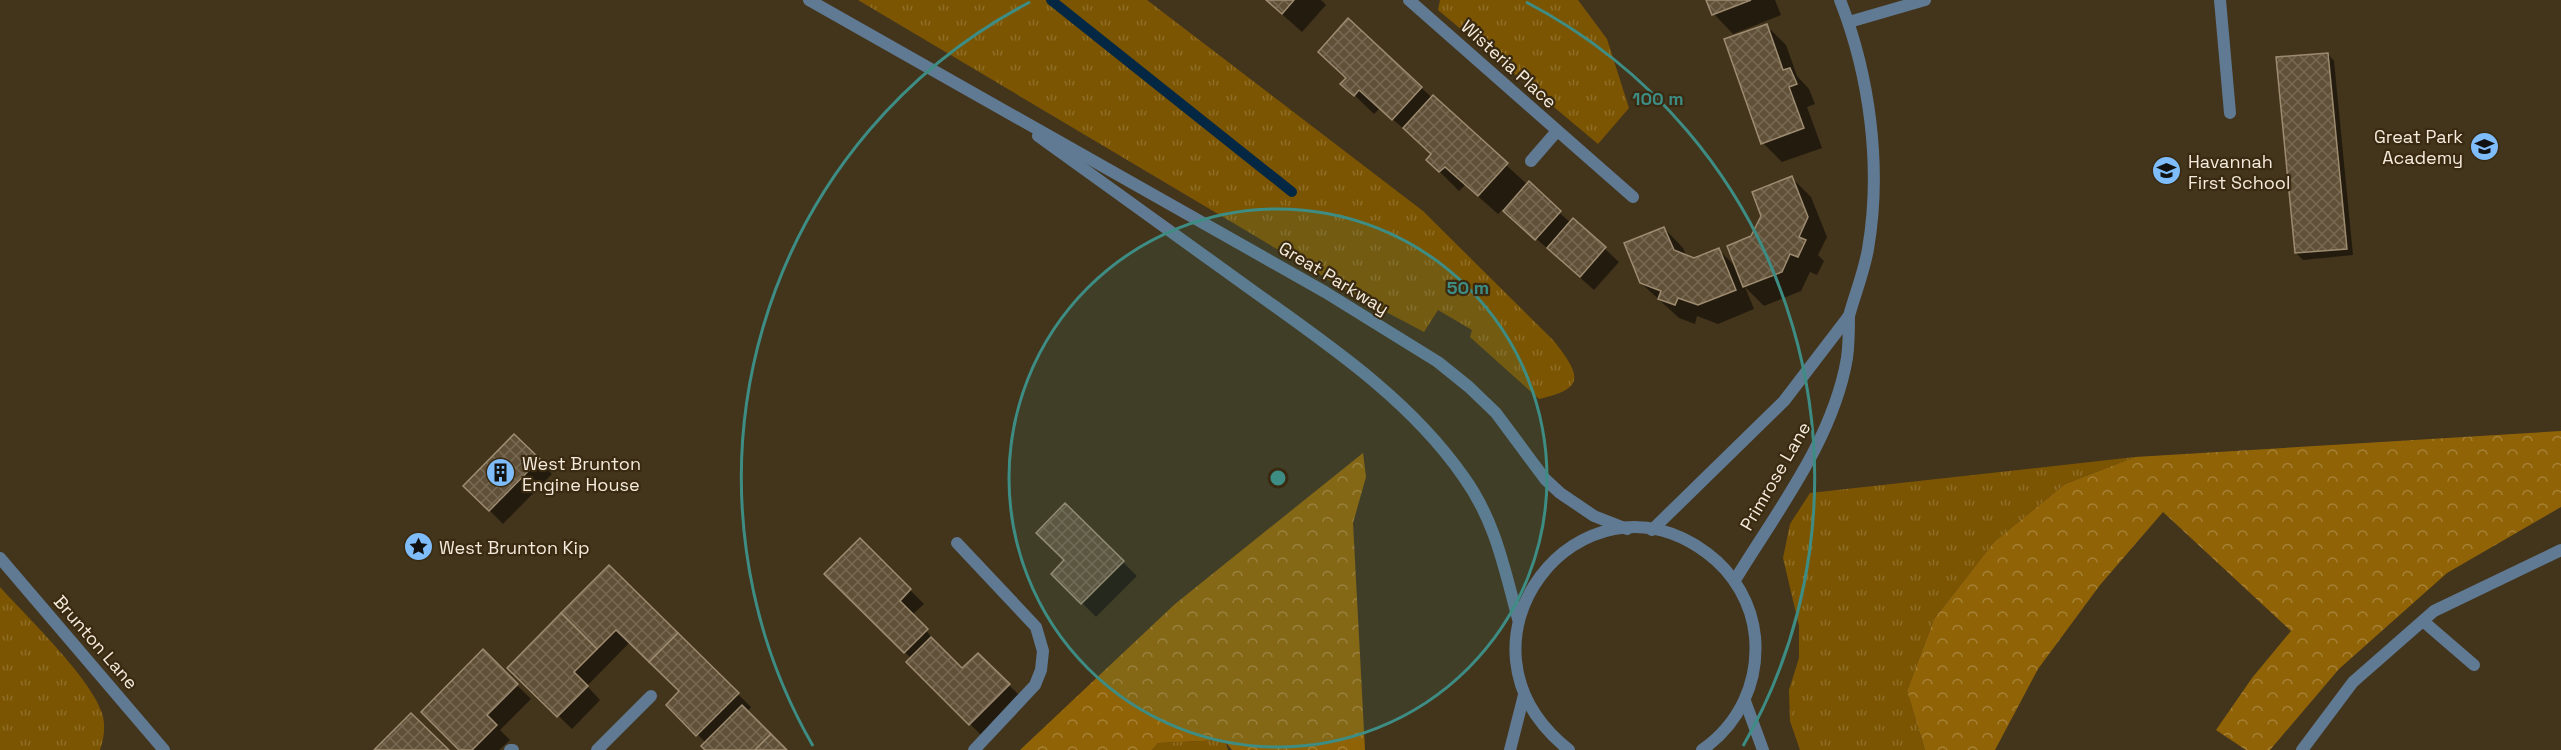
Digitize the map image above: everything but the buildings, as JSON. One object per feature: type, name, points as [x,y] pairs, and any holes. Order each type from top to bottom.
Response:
[{"type":"street","name":"Great Parkway","points":[[809,0],[988,99],[1325,292],[1438,362],[1496,413],[1545,479],[1560,493],[1594,516],[1627,529]]},
{"type":"street","name":"Wisteria Place","points":[[1409,0],[1633,197]]},
{"type":"street","name":"Primrose Lane","points":[[1735,580],[1810,458],[1836,402],[1847,358],[1850,316],[1868,249],[1872,135],[1864,80],[1849,22],[1840,0]]},
{"type":"street","points":[[1849,22],[1925,0]]},
{"type":"street","points":[[2220,0],[2230,113]]},
{"type":"street","name":"Great Parkway","points":[[988,99],[1303,327],[1384,390],[1425,429],[1464,476],[1493,526],[1518,619]]},
{"type":"street","name":"Wisteria Place","points":[[1531,161],[1557,131]]},
{"type":"street","name":"Primrose Lane","points":[[1652,530],[1784,401],[1850,316]]},
{"type":"street","name":"Great Parkway","points":[[1569,750],[1552,737],[1535,717],[1524,695],[1515,644],[1518,619],[1527,594],[1542,573],[1559,556],[1580,542],[1603,533],[1627,529],[1652,530],[1676,536],[1698,546],[1718,561],[1735,580],[1749,610],[1756,652],[1753,677],[1745,701],[1732,723],[1702,750]]},
{"type":"street","points":[[957,543],[1036,627],[1043,651],[1041,670],[1035,685],[974,750]]},
{"type":"street","points":[[2301,750],[2353,682],[2434,611],[2561,550]]},
{"type":"street","name":"Brunton Lane","points":[[0,558],[164,750]]},
{"type":"street","points":[[2423,621],[2474,664]]},
{"type":"street","points":[[1510,750],[1524,695]]},
{"type":"street","points":[[597,750],[651,696]]},
{"type":"street","points":[[1745,701],[1763,750]]},
{"type":"green space","points":[[858,0],[1147,0],[1423,211],[1554,341],[1574,372],[1572,385],[1554,395],[1539,399],[1470,337],[1472,330],[1438,310],[1424,332],[1356,296]]},
{"type":"green space","points":[[1440,0],[1578,0],[1607,39],[1629,108],[1598,144],[1438,10]]},
{"type":"green space","points":[[2561,431],[2561,507],[2447,573],[2339,669],[2270,750],[2246,750],[2216,730],[2252,678],[2291,631],[2163,512],[2100,585],[2038,669],[1995,750],[1925,750],[1907,691],[1934,619],[1994,542],[2065,484],[2135,457]]},
{"type":"green space","points":[[1363,453],[1366,477],[1353,523],[1365,750],[1232,750],[1224,740],[1158,743],[1152,750],[1020,750],[1175,604]]},
{"type":"green space","points":[[2135,457],[2065,484],[1994,542],[1934,619],[1907,691],[1925,750],[1800,750],[1790,721],[1789,690],[1799,658],[1799,626],[1783,558],[1790,524],[1810,493]]},
{"type":"green space","points":[[0,587],[57,648],[85,682],[102,713],[104,723],[100,750],[0,750]]},
{"type":"green space","points":[[1225,740],[1228,750],[1152,750],[1158,743]]},
{"type":"waterway","points":[[1051,0],[1292,192]]},
{"type":"place","name":"Great Park Academy","points":[[2484,146]]},
{"type":"place","name":"Havannah First School","points":[[2167,171]]},
{"type":"place","name":"West Brunton Engine House","points":[[501,473]]},
{"type":"place","name":"West Brunton Kip","points":[[418,547]]}]
